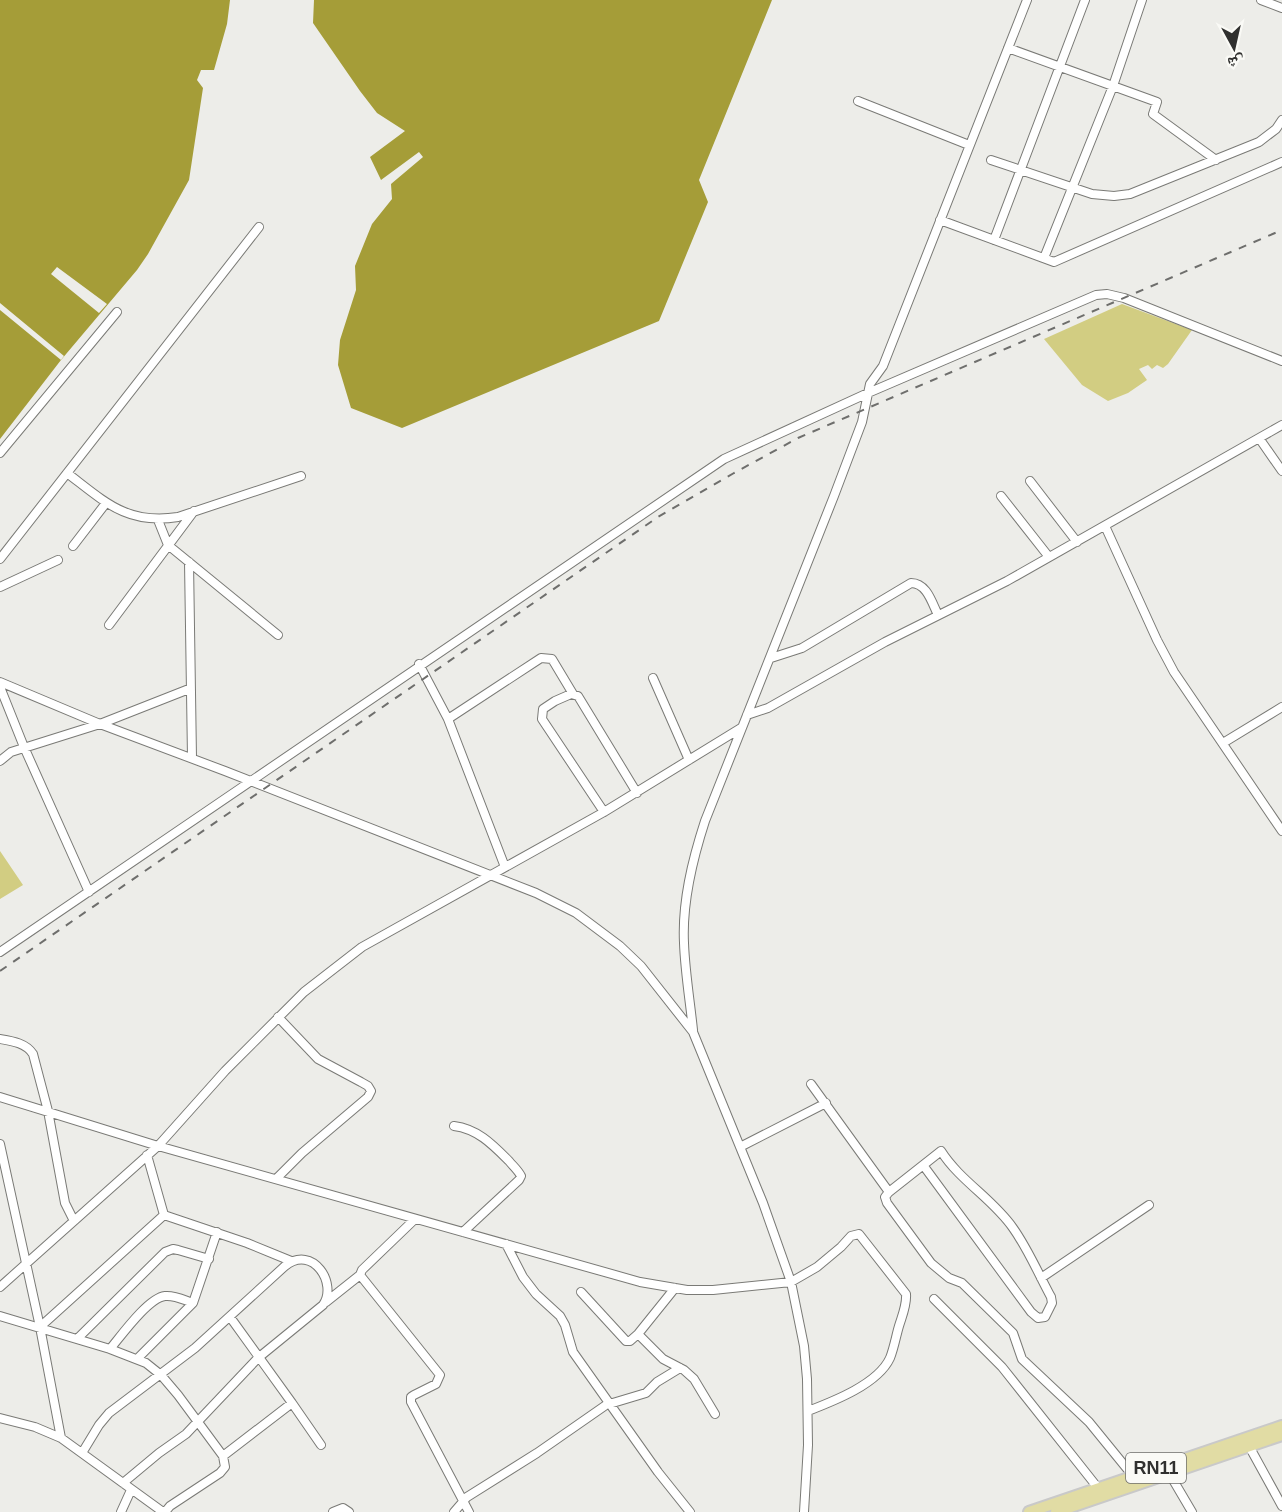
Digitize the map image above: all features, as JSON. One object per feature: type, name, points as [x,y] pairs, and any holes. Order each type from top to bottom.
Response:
[{"type":"main road","name":"RN11","points":[[1029,1512],[1282,1426]]},
{"type":"main road","name":"RN11","points":[[1056,1512],[1282,1435]]},
{"type":"street","points":[[693,1032],[684,942],[686,897],[692,861],[741,728],[771,658],[862,422],[870,384],[883,366],[1027,0]]},
{"type":"street","points":[[994,240],[1084,2],[1073,0]]},
{"type":"street","points":[[1044,258],[1113,86],[1142,0]]},
{"type":"street","points":[[1261,0],[1282,8]]},
{"type":"street","points":[[1008,48],[1157,102],[1153,114],[1216,160]]},
{"type":"street","points":[[858,101],[969,145]]},
{"type":"street","points":[[991,160],[1103,196],[1130,194],[1259,142],[1276,129],[1282,120]]},
{"type":"street","points":[[940,220],[1054,262],[1282,162]]},
{"type":"street","points":[[0,559],[260,227]]},
{"type":"street","points":[[0,951],[723,459],[868,393],[1096,295],[1107,294],[1125,298],[1282,361]]},
{"type":"street","points":[[0,453],[117,312]]},
{"type":"street","points":[[747,715],[768,708],[860,656],[1007,581],[1282,425]]},
{"type":"street","points":[[1259,438],[1282,471]]},
{"type":"street","points":[[67,473],[106,503],[122,512],[158,520],[178,517],[301,476]]},
{"type":"street","points":[[1030,481],[1077,542]]},
{"type":"street","points":[[1000,496],[1049,557]]},
{"type":"street","points":[[73,546],[106,503]]},
{"type":"street","points":[[109,625],[194,511]]},
{"type":"street","points":[[158,520],[168,545],[278,635]]},
{"type":"street","points":[[1105,526],[1174,672],[1282,831]]},
{"type":"street","points":[[0,587],[58,560]]},
{"type":"street","points":[[189,562],[189,688],[192,759]]},
{"type":"street","points":[[771,658],[802,648],[911,584],[920,584],[924,588],[938,615]]},
{"type":"street","points":[[448,719],[540,658],[552,659],[573,694],[584,705],[637,793]]},
{"type":"street","points":[[419,664],[448,719],[506,867]]},
{"type":"street","points":[[653,678],[689,760]]},
{"type":"street","points":[[0,682],[100,724],[250,780],[536,893],[576,913],[620,946],[641,966],[693,1032],[763,1203],[791,1282],[804,1346],[808,1411],[804,1512]]},
{"type":"street","points":[[0,687],[24,747],[89,892]]},
{"type":"street","points":[[0,761],[11,752],[100,724],[189,688]]},
{"type":"street","points":[[573,694],[563,696],[546,707],[541,713],[542,719],[604,812]]},
{"type":"street","points":[[1224,743],[1282,707]]},
{"type":"street","points":[[0,1287],[158,1146],[225,1071],[278,1017],[332,969],[362,947],[637,793],[741,728]]},
{"type":"street","points":[[277,1178],[302,1153],[368,1097],[370,1091],[368,1086],[318,1059],[278,1017]]},
{"type":"street","points":[[0,1038],[22,1044],[33,1054],[48,1111],[65,1203],[74,1221]]},
{"type":"street","points":[[812,1084],[889,1192]]},
{"type":"street","points":[[0,1097],[158,1146],[415,1219],[640,1282],[675,1288],[713,1290],[791,1282],[818,1267],[848,1238],[858,1234],[906,1294],[906,1304],[890,1357],[883,1368],[854,1389],[808,1411]]},
{"type":"street","points":[[740,1147],[826,1103]]},
{"type":"street","points":[[454,1126],[470,1129],[481,1135],[521,1176],[463,1232]]},
{"type":"street","points":[[0,1144],[40,1327],[61,1438]]},
{"type":"street","points":[[923,1165],[1030,1312],[1041,1319],[1049,1313],[1051,1297],[1014,1228],[991,1203],[955,1171],[940,1151],[889,1192],[885,1197],[887,1203],[931,1263],[949,1278],[962,1283],[1013,1332],[1022,1359],[1089,1422],[1133,1476]]},
{"type":"street","points":[[147,1155],[164,1215]]},
{"type":"street","points":[[1041,1278],[1149,1205]]},
{"type":"street","points":[[40,1327],[164,1215]]},
{"type":"street","points":[[164,1215],[217,1232],[291,1261]]},
{"type":"street","points":[[123,1483],[186,1434],[258,1358],[360,1275],[362,1270],[415,1219]]},
{"type":"street","points":[[138,1359],[193,1303],[217,1232]]},
{"type":"street","points":[[506,1244],[523,1277],[565,1324],[573,1352],[644,1453],[690,1512]]},
{"type":"street","points":[[76,1339],[165,1252],[177,1250],[209,1259]]},
{"type":"street","points":[[82,1453],[109,1413],[161,1375],[230,1317],[291,1261],[305,1258],[317,1268],[328,1288],[327,1299],[323,1305]]},
{"type":"street","points":[[360,1275],[440,1376],[436,1384],[411,1397],[411,1402],[469,1512]]},
{"type":"street","points":[[580,1292],[626,1341],[632,1341],[675,1288]]},
{"type":"street","points":[[110,1349],[149,1305],[159,1298],[168,1295],[193,1303]]},
{"type":"street","points":[[934,1299],[1002,1367],[1098,1488]]},
{"type":"street","points":[[0,1316],[138,1359],[161,1375],[226,1462],[223,1470],[164,1512],[61,1438],[35,1427],[0,1418]]},
{"type":"street","points":[[230,1317],[321,1445]]},
{"type":"street","points":[[638,1334],[663,1359],[680,1368],[697,1382],[715,1414]]},
{"type":"street","points":[[454,1512],[463,1501],[610,1403],[646,1393],[657,1382],[680,1368]]},
{"type":"street","points":[[223,1456],[292,1403]]},
{"type":"street","points":[[1249,1446],[1282,1506]]},
{"type":"street","points":[[1169,1473],[1192,1512]]},
{"type":"street","points":[[122,1512],[131,1490]]},
{"type":"street","points":[[333,1512],[343,1508],[349,1512]]},
{"type":"shaded area","points":[[0,0],[230,0],[227,24],[214,70],[201,70],[197,80],[203,88],[189,180],[137,270],[61,360],[0,439]]},
{"type":"shaded area","points":[[314,0],[772,0],[699,180],[708,202],[659,321],[402,428],[351,408],[338,365],[340,340],[356,290],[355,266],[372,224],[392,199],[391,184],[423,157],[419,152],[381,180],[370,157],[405,131],[377,113],[360,91],[313,23]]},
{"type":"shaded area","points":[[1122,304],[1192,330],[1168,364],[1163,368],[1157,365],[1152,369],[1148,365],[1139,369],[1147,380],[1128,393],[1108,401],[1082,385],[1044,339]]},
{"type":"shaded area","points":[[0,851],[23,885],[0,899]]},
{"type":"pier","points":[[57,267],[107,304],[99,313],[51,274]]},
{"type":"pier","points":[[0,303],[64,356],[61,360],[0,310]]},
{"type":"railway","points":[[0,971],[658,517],[734,473],[798,438],[1282,230]]}]
